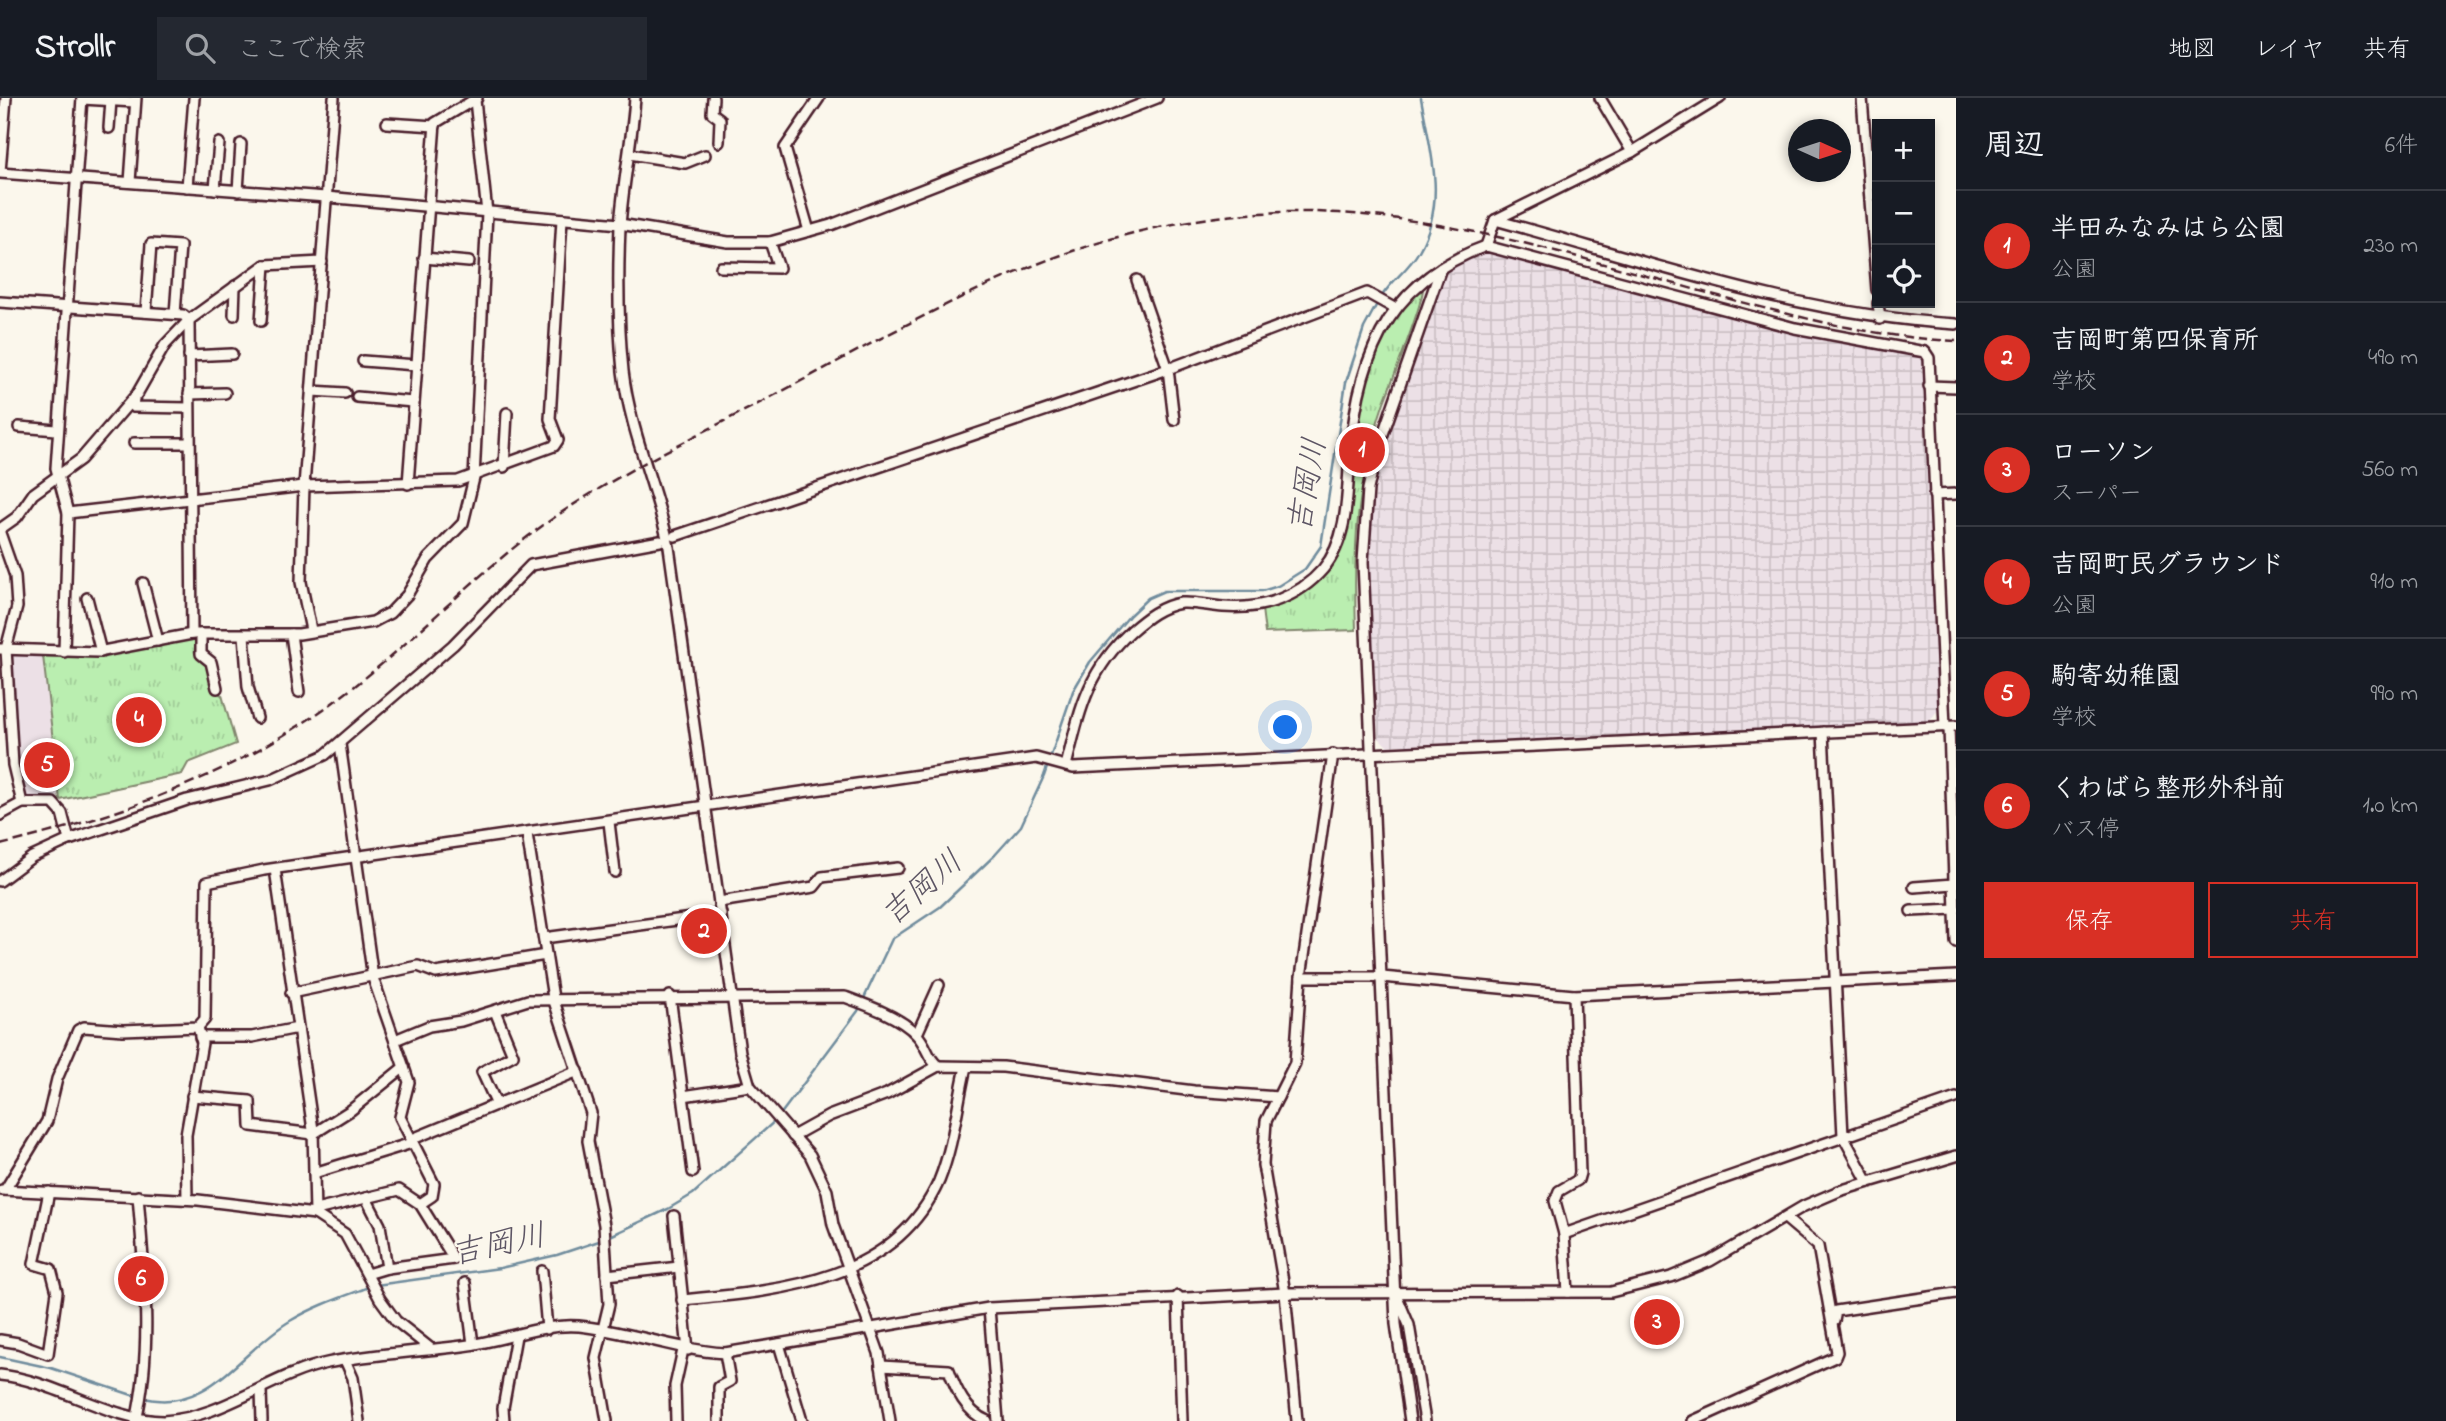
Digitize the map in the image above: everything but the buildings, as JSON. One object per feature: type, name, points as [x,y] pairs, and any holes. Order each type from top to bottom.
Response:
[{"type":"street","points":[[6,98],[0,173],[326,197],[620,224],[728,242],[770,242],[809,231],[1157,98]]},
{"type":"street","points":[[64,652],[68,513],[57,477],[57,430],[82,98],[135,100],[130,182]]},
{"type":"street","points":[[187,187],[194,98]]},
{"type":"street","points":[[311,630],[302,582],[304,486],[334,98]]},
{"type":"street","points":[[635,98],[631,154],[620,224],[623,371],[630,411],[662,513],[707,807],[740,1052],[750,1086],[810,1155],[827,1191],[833,1225],[871,1328],[881,1366],[890,1421]]},
{"type":"street","points":[[713,98],[712,113],[720,119],[719,142]]},
{"type":"street","points":[[809,231],[785,148],[819,98]]},
{"type":"street","points":[[1600,98],[1632,152]]},
{"type":"street","points":[[1486,246],[1495,220],[1632,152],[1720,98]]},
{"type":"street","points":[[1862,98],[1872,214]]},
{"type":"street","points":[[3,649],[101,652],[196,634],[291,635],[373,622],[390,613],[407,595],[429,559],[463,523],[474,478],[487,212],[477,99],[435,126],[387,123]]},
{"type":"street","points":[[108,128],[111,100]]},
{"type":"street","points":[[408,484],[435,126]]},
{"type":"street","points":[[215,189],[219,143]]},
{"type":"street","points":[[238,191],[241,144]]},
{"type":"street","points":[[1866,153],[1872,152]]},
{"type":"street","points":[[631,154],[685,163],[705,155]]},
{"type":"street","points":[[68,513],[304,486],[408,484],[474,478],[554,446],[558,440],[550,419],[562,219]]},
{"type":"street","points":[[1495,220],[1816,306],[1880,319],[1956,324]]},
{"type":"street","points":[[721,267],[779,268],[770,242]]},
{"type":"street","points":[[146,312],[151,244],[170,245],[180,246],[175,314]]},
{"type":"street","points":[[1063,766],[1082,703],[1097,670],[1141,622],[1158,610],[1181,603],[1234,608],[1278,600],[1297,592],[1324,568],[1341,534],[1346,509],[1352,429],[1363,373],[1390,305],[1441,266],[1486,246],[1795,328],[1924,352],[1929,358],[1934,495],[1954,802],[1956,942]]},
{"type":"street","points":[[424,258],[469,262]]},
{"type":"street","points":[[22,803],[13,765],[3,649],[17,607],[15,576],[0,531],[17,517],[33,494],[81,459],[134,398],[165,345],[188,320],[265,265],[322,262]]},
{"type":"street","points":[[261,321],[265,265]]},
{"type":"street","points":[[1410,1421],[1400,1365],[1396,1294],[1363,562],[1368,489],[1376,454],[1441,266]]},
{"type":"street","points":[[1137,280],[1168,369],[1174,420]]},
{"type":"street","points":[[234,315],[235,286]]},
{"type":"street","points":[[675,536],[1168,369],[1367,293],[1390,305]]},
{"type":"street","points":[[0,302],[175,314],[183,315],[188,320],[190,500],[196,634],[201,654],[211,662],[217,688]]},
{"type":"street","points":[[1879,308],[1880,319]]},
{"type":"street","points":[[189,356],[232,354]]},
{"type":"street","points":[[363,361],[416,365]]},
{"type":"street","points":[[1929,386],[1956,387]]},
{"type":"street","points":[[312,391],[345,393]]},
{"type":"street","points":[[189,394],[225,393]]},
{"type":"street","points":[[357,397],[413,402]]},
{"type":"street","points":[[134,398],[134,407],[189,408]]},
{"type":"street","points":[[504,467],[507,413]]},
{"type":"street","points":[[19,427],[57,430]]},
{"type":"street","points":[[134,443],[189,443]]},
{"type":"street","points":[[1934,495],[1956,494]]},
{"type":"street","points":[[0,881],[32,857],[69,840],[187,800],[271,780],[299,769],[340,744],[411,678],[453,645],[531,565],[660,541]]},
{"type":"street","points":[[143,583],[158,641]]},
{"type":"street","points":[[87,597],[101,652]]},
{"type":"street","points":[[244,635],[248,687],[257,718]]},
{"type":"street","points":[[291,635],[299,692]]},
{"type":"street","points":[[2,1190],[47,1121],[57,1079],[78,1030],[84,1027],[123,1030],[198,1027],[205,1019],[207,882],[354,857],[1039,759],[1063,766],[1950,727]]},
{"type":"street","points":[[1823,732],[1843,1136],[1868,1182]]},
{"type":"street","points":[[340,744],[373,978],[409,1082],[400,1117],[434,1184],[432,1196],[420,1205]]},
{"type":"street","points":[[1297,1421],[1284,1293],[1263,1165],[1266,1121],[1295,1063],[1301,977],[1333,754]]},
{"type":"street","points":[[0,815],[22,803],[56,804],[69,840]]},
{"type":"street","points":[[609,822],[615,872]]},
{"type":"street","points":[[527,834],[553,998],[591,1113],[588,1141],[604,1225],[609,1304],[596,1358],[607,1421]]},
{"type":"street","points":[[719,902],[814,887],[822,877],[898,868]]},
{"type":"street","points":[[275,869],[313,1134],[315,1214]]},
{"type":"street","points":[[1914,887],[1954,884]]},
{"type":"street","points":[[1911,911],[1956,909]]},
{"type":"street","points":[[544,939],[721,914]]},
{"type":"street","points":[[291,993],[373,978],[418,966],[436,973],[546,955]]},
{"type":"street","points":[[1301,977],[1382,977],[1574,995],[1956,976]]},
{"type":"street","points":[[917,1034],[939,985]]},
{"type":"street","points":[[1568,1292],[1564,1234],[1555,1207],[1556,1195],[1578,1180],[1580,1173],[1574,995]]},
{"type":"street","points":[[395,1040],[429,1026],[495,1011],[528,1000],[670,996],[845,996],[869,1006],[917,1034],[927,1055],[938,1066]]},
{"type":"street","points":[[670,996],[693,1172]]},
{"type":"street","points":[[495,1011],[513,1055],[482,1072],[497,1105]]},
{"type":"street","points":[[187,1199],[186,1135],[201,1037],[198,1027]]},
{"type":"street","points":[[201,1037],[252,1037],[298,1028]]},
{"type":"street","points":[[789,1132],[887,1094],[938,1066],[1003,1067],[1194,1091],[1278,1097]]},
{"type":"street","points":[[192,1096],[250,1101],[251,1126],[313,1134],[351,1110],[404,1067]]},
{"type":"street","points":[[682,1300],[763,1292],[848,1270],[885,1247],[933,1192],[952,1141],[966,1067]]},
{"type":"street","points":[[314,1172],[411,1142],[578,1071]]},
{"type":"street","points":[[683,1096],[750,1086]]},
{"type":"street","points":[[1564,1234],[1956,1098]]},
{"type":"street","points":[[0,1374],[40,1384],[136,1420],[163,1421],[203,1414],[311,1367],[576,1326],[685,1350],[724,1353],[989,1308],[1284,1293],[1611,1292],[1671,1278],[1710,1261],[1804,1206],[1868,1182],[1956,1156]]},
{"type":"street","points":[[2,1190],[187,1199],[315,1214],[345,1234],[380,1298],[396,1321],[430,1348]]},
{"type":"street","points":[[315,1214],[320,1209],[399,1190],[420,1205],[454,1259],[387,1268],[368,1276]]},
{"type":"street","points":[[0,1340],[18,1343],[48,1354],[57,1292],[51,1269],[34,1264],[48,1192]]},
{"type":"street","points":[[136,1420],[141,1386],[146,1283],[138,1196]]},
{"type":"street","points":[[366,1198],[380,1225],[387,1268]]},
{"type":"street","points":[[674,1216],[685,1350],[675,1386],[676,1421]]},
{"type":"street","points":[[1693,1421],[1835,1357],[1837,1352],[1834,1323],[1818,1246],[1785,1217]]},
{"type":"street","points":[[607,1275],[679,1267]]},
{"type":"street","points":[[542,1272],[547,1329]]},
{"type":"street","points":[[465,1283],[473,1344]]},
{"type":"street","points":[[1834,1323],[1836,1311],[1956,1293]]},
{"type":"street","points":[[1396,1294],[1409,1325],[1425,1421]]},
{"type":"street","points":[[1178,1297],[1182,1421]]},
{"type":"street","points":[[989,1308],[998,1421]]},
{"type":"street","points":[[504,1421],[503,1408],[516,1336]]},
{"type":"street","points":[[779,1344],[802,1421]]},
{"type":"street","points":[[719,1421],[719,1387],[730,1381],[724,1353]]},
{"type":"street","points":[[345,1360],[353,1378],[359,1421]]},
{"type":"street","points":[[881,1366],[949,1370],[957,1394],[980,1418],[987,1421]]},
{"type":"street","points":[[261,1390],[262,1421]]},
{"type":"shaded area","points":[[1488,252],[1807,336],[1918,355],[1922,359],[1939,709],[1929,721],[1387,746],[1378,737],[1368,561],[1378,465],[1447,271],[1468,256]]},
{"type":"shaded area","points":[[15,652],[43,656],[58,797],[53,799],[31,802],[24,797],[16,748],[11,656]]},
{"type":"green space","points":[[1423,287],[1367,460],[1356,542],[1356,630],[1265,633],[1262,609],[1300,593],[1325,569],[1341,540],[1350,506],[1362,395],[1371,360],[1392,320]]},
{"type":"green space","points":[[196,638],[199,656],[208,664],[214,691],[222,695],[236,744],[188,763],[182,774],[60,800],[43,656],[97,657]]},
{"type":"waterway","name":"吉岡川","points":[[1382,296],[1419,251],[1433,213],[1434,175],[1421,98]]},
{"type":"waterway","name":"吉岡川","points":[[780,1115],[858,1011],[892,939],[940,907],[995,855],[1021,826],[1044,776],[1073,691],[1090,662],[1130,615],[1148,598],[1164,591],[1262,591],[1278,586],[1305,569],[1321,546],[1346,382],[1364,328],[1378,302]]},
{"type":"waterway","name":"吉岡川","points":[[608,1237],[693,1194],[776,1120]]},
{"type":"waterway","name":"吉岡川","points":[[376,1285],[500,1268],[557,1255],[602,1240]]},
{"type":"waterway","name":"吉岡川","points":[[144,1398],[167,1400],[187,1397],[206,1388],[290,1321],[319,1306],[369,1287]]},
{"type":"waterway","name":"吉岡川","points":[[0,1357],[51,1368],[138,1397]]},
{"type":"railway","points":[[0,845],[139,804],[228,766],[312,717],[351,689],[530,535],[618,478],[949,303],[1066,254],[1127,235],[1192,221],[1261,213],[1323,212],[1384,217],[1506,239],[1823,322],[1902,336],[1956,341]]},
{"type":"place","name":"半田みなみはら公園","points":[[1362,450]]},
{"type":"place","name":"吉岡町民グラウンド","points":[[139,720]]},
{"type":"place","name":"駒寄幼稚園","points":[[47,765]]},
{"type":"place","name":"吉岡町第四保育所","points":[[704,931]]},
{"type":"place","name":"くわばら整形外科前","points":[[141,1279]]},
{"type":"place","name":"ローソン","points":[[1657,1322]]}]
